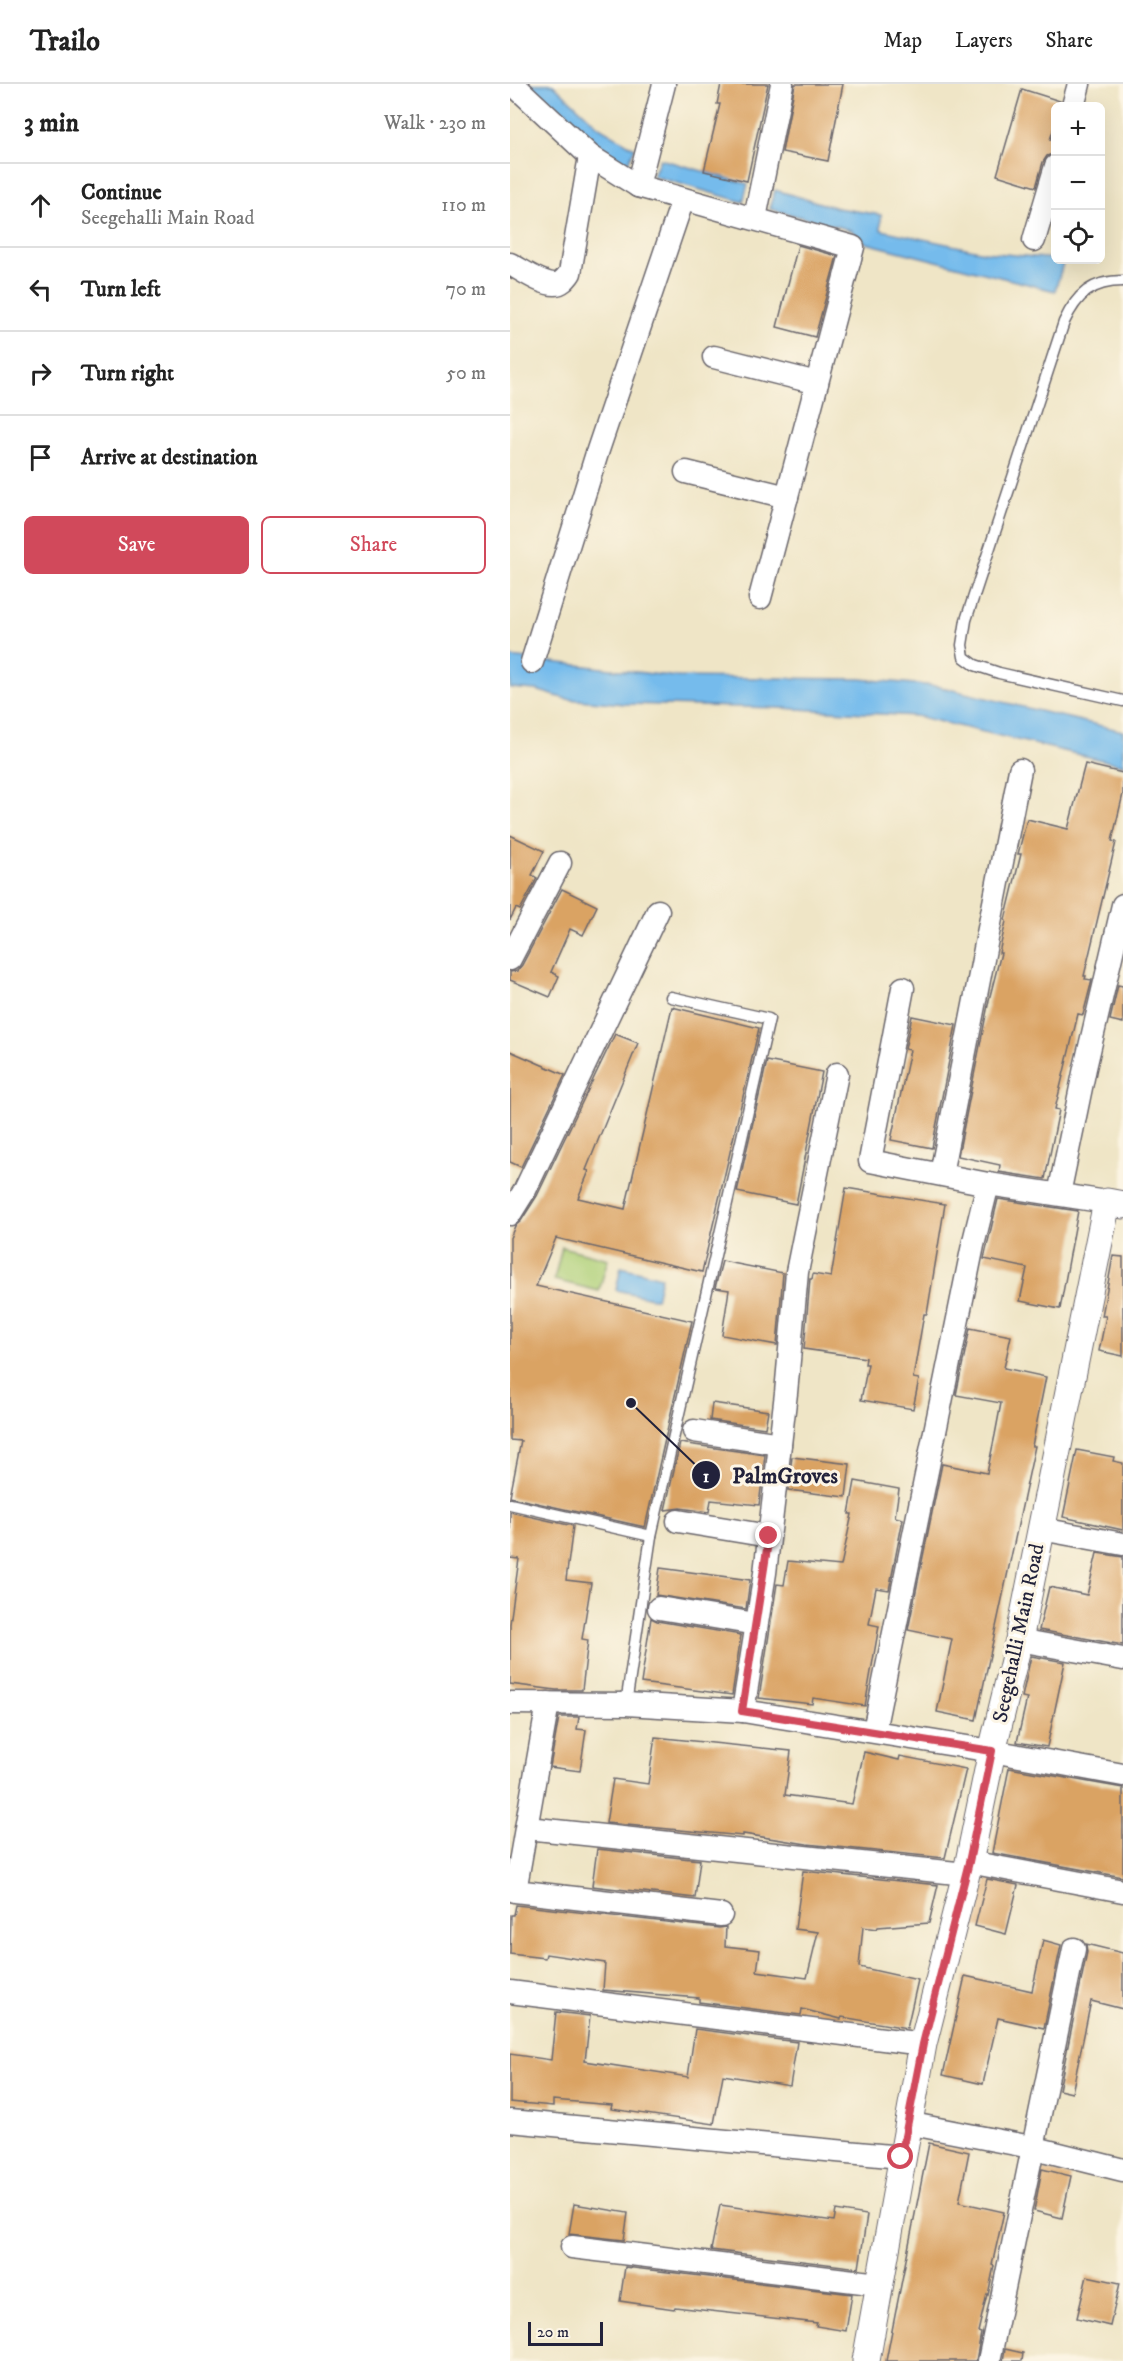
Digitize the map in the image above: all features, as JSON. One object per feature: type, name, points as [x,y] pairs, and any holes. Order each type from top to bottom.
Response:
[{"type":"street","points":[[513,84],[590,156],[638,186],[854,247],[760,598]]},
{"type":"street","points":[[638,186],[664,84]]},
{"type":"street","points":[[755,218],[782,84]]},
{"type":"street","points":[[1074,102],[1079,84]]},
{"type":"street","points":[[510,264],[555,284],[563,281],[570,273],[590,156]]},
{"type":"street","points":[[1034,240],[1051,183]]},
{"type":"street","points":[[532,662],[598,450],[683,199]]},
{"type":"street","points":[[714,357],[817,383]]},
{"type":"street","points":[[687,472],[787,497]]},
{"type":"street","points":[[941,1174],[1020,770]]},
{"type":"street","points":[[510,959],[560,863]]},
{"type":"street","points":[[1059,1194],[1085,1068],[1123,905]]},
{"type":"street","points":[[510,1214],[525,1190],[658,911]]},
{"type":"street","points":[[903,988],[870,1161],[988,1184],[1115,1204]]},
{"type":"street","points":[[742,1711],[769,1536],[796,1272],[837,1074]]},
{"type":"street","points":[[874,1731],[973,1245],[988,1184]]},
{"type":"street","name":"Seegehalli Main Road","points":[[866,2361],[923,2044],[968,1868],[992,1751],[1019,1640],[1041,1529],[1115,1204]]},
{"type":"street","points":[[694,1431],[780,1444]]},
{"type":"street","points":[[678,1521],[769,1536]]},
{"type":"street","points":[[1041,1529],[1123,1544]]},
{"type":"street","points":[[659,1608],[756,1624]]},
{"type":"street","points":[[1019,1640],[1123,1659]]},
{"type":"street","points":[[510,1703],[626,1704],[742,1711],[874,1731],[1123,1774]]},
{"type":"street","points":[[548,1703],[515,1892],[721,1915]]},
{"type":"street","points":[[527,1828],[968,1868],[1123,1891]]},
{"type":"street","points":[[989,2361],[1031,2147],[1074,1949]]},
{"type":"street","points":[[510,1992],[923,2044]]},
{"type":"street","points":[[510,2121],[901,2157]]},
{"type":"street","points":[[907,2124],[1031,2147],[1123,2170]]},
{"type":"street","points":[[572,2247],[879,2283]]},
{"type":"lane","points":[[1123,281],[1108,281],[1091,287],[1070,308],[966,620],[962,645],[964,657],[983,668],[1123,701]]},
{"type":"lane","points":[[626,1704],[651,1536],[769,1019],[671,997]]},
{"type":"lane","points":[[510,1504],[651,1536]]},
{"type":"green space","points":[[562,1247],[608,1259],[599,1291],[554,1280]]},
{"type":"water","points":[[529,84],[553,84],[599,127],[635,148],[627,165],[602,152]]},
{"type":"water","points":[[660,159],[748,184],[743,202],[653,176]]},
{"type":"water","points":[[775,190],[837,208],[881,215],[881,230],[984,252],[1051,259],[1051,264],[1063,264],[1055,291],[866,243],[851,230],[770,209]]},
{"type":"water","points":[[510,657],[678,677],[860,679],[936,686],[1123,731],[1123,765],[916,716],[780,708],[626,704],[566,699],[536,690],[510,688]]},
{"type":"water","points":[[621,1267],[661,1277],[656,1299],[616,1290]]},
{"type":"building","points":[[721,84],[768,84],[747,181],[704,171],[720,104],[717,104]]},
{"type":"building","points":[[795,84],[843,84],[828,161],[782,152]]},
{"type":"building","points":[[1022,89],[1060,101],[1051,102],[1051,155],[1043,162],[1036,187],[997,175]]},
{"type":"building","points":[[798,245],[837,256],[815,337],[777,327]]},
{"type":"building","points":[[1085,764],[1123,773],[1123,794],[1112,841],[1116,842],[1084,976],[1086,976],[1085,979],[1092,980],[1083,1015],[1078,1014],[1055,1109],[1059,1110],[1045,1179],[999,1172],[1000,1165],[958,1156],[989,1000],[1001,953],[999,953],[1005,920],[1021,854],[1018,854],[1027,819],[1068,829]]},
{"type":"building","points":[[510,835],[544,851],[532,875],[537,878],[520,910],[516,908],[510,920]]},
{"type":"building","points":[[562,889],[597,906],[583,935],[570,929],[551,972],[559,976],[550,997],[510,980],[510,972],[517,971],[522,965]]},
{"type":"building","points":[[1118,985],[1123,986],[1123,1023],[1110,1020]]},
{"type":"building","points":[[672,1007],[759,1028],[702,1272],[556,1238],[536,1286],[692,1321],[645,1527],[510,1497],[521,1441],[510,1440],[510,1238],[515,1226],[521,1221],[537,1196],[615,1034],[638,1043],[586,1170],[589,1171],[578,1198],[625,1209]]},
{"type":"building","points":[[912,1016],[956,1025],[932,1148],[891,1140],[910,1050],[905,1049]]},
{"type":"building","points":[[510,1051],[565,1075],[521,1167],[510,1162]]},
{"type":"building","points":[[767,1061],[822,1072],[796,1204],[737,1192]]},
{"type":"building","points":[[846,1188],[945,1204],[927,1314],[924,1314],[913,1378],[919,1379],[913,1409],[861,1400],[868,1364],[865,1364],[866,1358],[804,1349],[810,1279],[813,1274],[831,1277]]},
{"type":"building","points":[[998,1199],[1078,1211],[1060,1309],[1020,1301],[1027,1268],[984,1259]]},
{"type":"building","points":[[1113,1256],[1123,1257],[1123,1356],[1099,1351],[1106,1316],[1102,1316]]},
{"type":"building","points":[[722,1261],[783,1273],[777,1345],[722,1335],[729,1290],[715,1288]]},
{"type":"building","points":[[970,1328],[1011,1336],[1004,1368],[1046,1377],[1032,1446],[1035,1446],[976,1720],[937,1712],[952,1639],[908,1630],[942,1464],[987,1473],[995,1435],[1001,1403],[956,1395]]},
{"type":"building","points":[[712,1403],[768,1411],[765,1428],[710,1420]]},
{"type":"building","points":[[680,1443],[765,1455],[759,1505],[711,1500],[709,1512],[680,1508],[665,1510]]},
{"type":"building","points":[[1077,1450],[1114,1457],[1113,1461],[1123,1463],[1123,1530],[1063,1517]]},
{"type":"building","points":[[792,1457],[850,1464],[846,1497],[788,1490]]},
{"type":"building","points":[[855,1481],[899,1489],[895,1517],[903,1519],[889,1590],[876,1588],[869,1624],[879,1626],[865,1706],[813,1698],[812,1704],[759,1698],[777,1584],[784,1585],[788,1561],[841,1566],[852,1514],[849,1514]]},
{"type":"building","points":[[510,1512],[573,1526],[566,1580],[591,1583],[582,1639],[588,1640],[582,1690],[556,1690],[510,1684],[510,1624],[519,1559],[510,1558]]},
{"type":"building","points":[[1097,1553],[1123,1557],[1123,1645],[1039,1630],[1049,1587],[1087,1595]]},
{"type":"building","points":[[660,1568],[750,1580],[746,1609],[656,1595]]},
{"type":"building","points":[[651,1618],[657,1621],[741,1635],[732,1695],[641,1683]]},
{"type":"building","points":[[1031,1656],[1065,1662],[1047,1747],[1017,1742],[1027,1698],[1022,1697]]},
{"type":"building","points":[[559,1717],[579,1717],[577,1729],[586,1730],[580,1771],[550,1767]]},
{"type":"building","points":[[655,1737],[791,1751],[785,1795],[852,1804],[864,1752],[899,1760],[900,1756],[966,1769],[945,1858],[807,1844],[743,1834],[743,1836],[606,1823],[613,1779],[648,1784]]},
{"type":"building","points":[[1009,1768],[1123,1788],[1123,1877],[992,1853]]},
{"type":"building","points":[[597,1849],[700,1860],[695,1898],[592,1886]]},
{"type":"building","points":[[803,1871],[938,1885],[929,1923],[878,1927],[877,1929],[863,1927],[859,1967],[918,1980],[907,2028],[842,2017],[841,2019],[802,2009],[801,2015],[699,2002],[699,1998],[603,1990],[605,1963],[546,1954],[545,1958],[510,1954],[511,1915],[514,1915],[516,1905],[726,1927],[725,1946],[760,1950],[757,1971],[807,1978],[818,1932],[795,1929]]},
{"type":"building","points":[[987,1879],[1018,1885],[1006,1934],[975,1926]]},
{"type":"building","points":[[1043,1940],[1061,1945],[1044,2028],[998,2018],[983,2084],[943,2075],[965,1976],[1032,1991]]},
{"type":"building","points":[[1086,1944],[1123,1953],[1123,2009],[1091,2001],[1072,2093],[1059,2090],[1087,1952]]},
{"type":"building","points":[[556,2012],[590,2016],[585,2061],[688,2077],[695,2029],[797,2042],[790,2086],[723,2075],[714,2124],[611,2109],[612,2105],[553,2100],[553,2106],[510,2102],[510,2054],[551,2060]]},
{"type":"building","points":[[929,2143],[969,2152],[959,2202],[1004,2212],[988,2295],[978,2332],[981,2333],[976,2361],[886,2361]]},
{"type":"building","points":[[1042,2169],[1071,2176],[1062,2218],[1034,2211]]},
{"type":"building","points":[[574,2204],[628,2213],[624,2240],[569,2234]]},
{"type":"building","points":[[720,2205],[834,2221],[836,2210],[867,2215],[859,2268],[711,2250]]},
{"type":"building","points":[[625,2267],[852,2294],[846,2331],[816,2326],[817,2323],[675,2307],[674,2309],[620,2301]]},
{"type":"building","points":[[1087,2276],[1120,2283],[1110,2326],[1077,2318]]},
{"type":"building","points":[[1005,2349],[1023,2353],[1022,2361],[1003,2361]]},
{"type":"place","name":"PalmGroves","points":[[631,1403]]},
{"type":"route","points":[[769,1536],[742,1711],[992,1751],[969,1862],[923,2044],[901,2157]]}]
